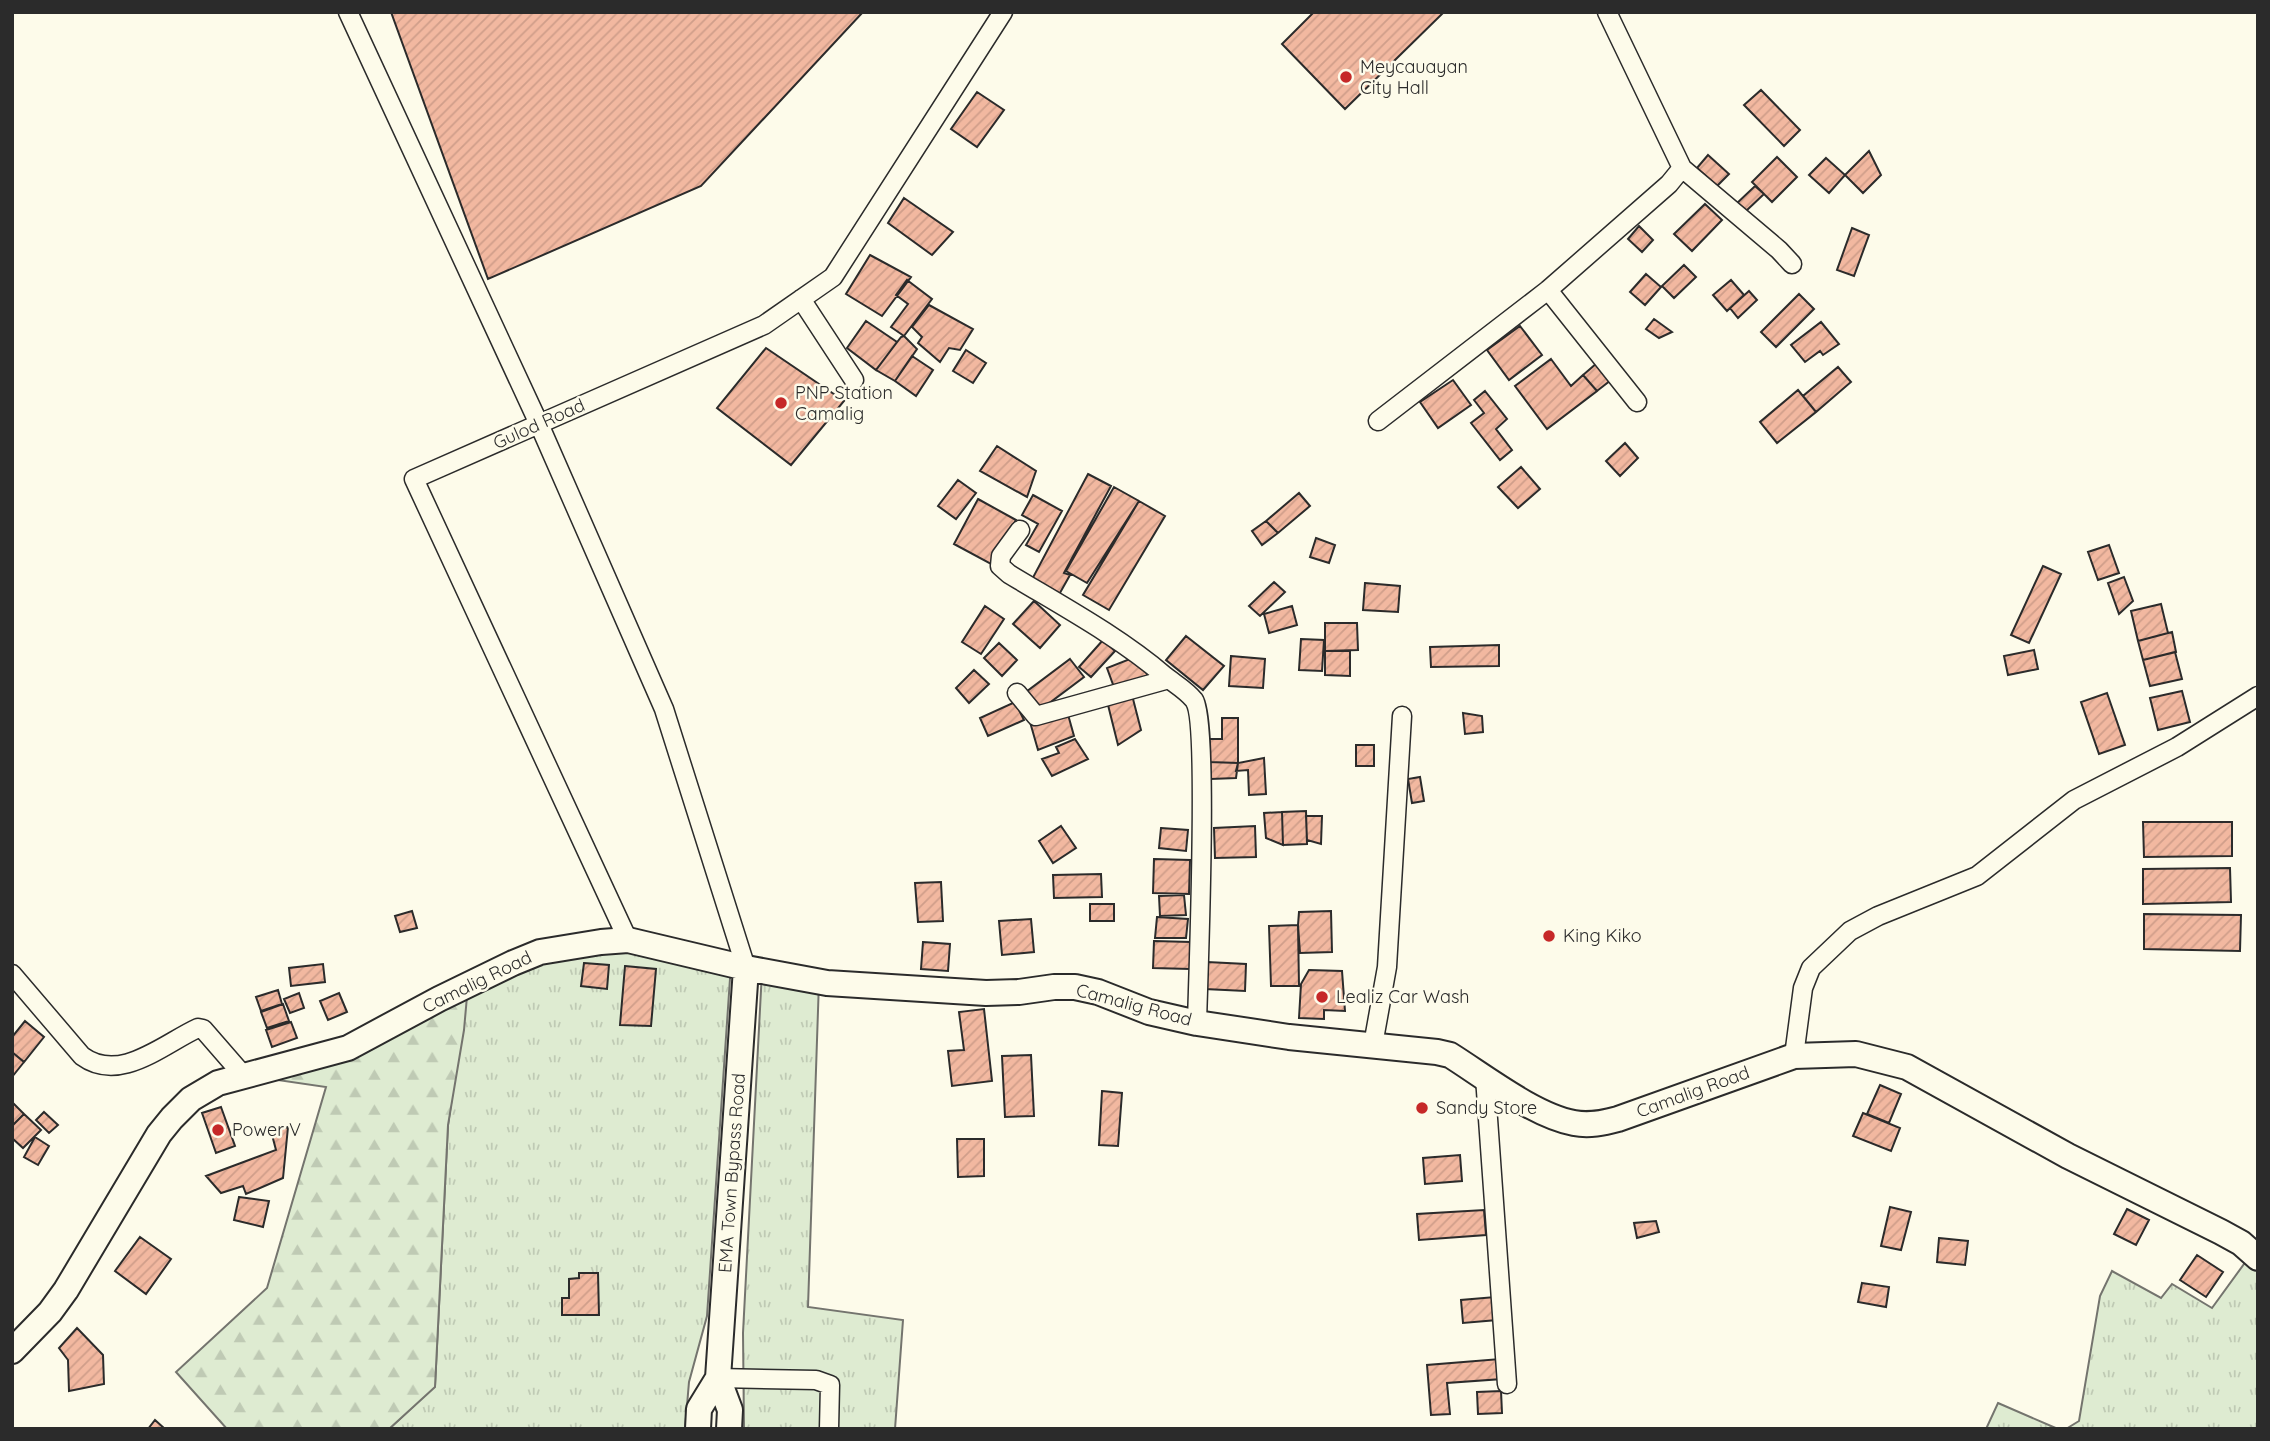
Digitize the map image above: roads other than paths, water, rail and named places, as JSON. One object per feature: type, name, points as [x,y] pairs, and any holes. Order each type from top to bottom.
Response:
[{"type":"main road","name":"Camalig Road","points":[[12,1351],[50,1312],[66,1290],[159,1134],[191,1099],[218,1083],[348,1048],[439,999],[540,952],[628,940],[746,968],[827,983],[935,991],[1019,992],[1074,987],[1098,992],[1149,1013],[1197,1023],[1289,1037],[1426,1050],[1450,1055],[1551,1117],[1576,1123],[1596,1124],[1618,1119],[1794,1056],[1856,1054],[1908,1067],[2068,1156],[2242,1243],[2258,1258]]},
{"type":"main road","name":"EMA Town Bypass Road","points":[[729,1429],[730,1410],[718,1378],[746,968]]},
{"type":"main road","name":"EMA Town Bypass Road","points":[[698,1429],[699,1409],[718,1378]]},
{"type":"street","points":[[348,12],[539,424],[664,709],[746,968]]},
{"type":"street","name":"Gulod Road","points":[[628,940],[414,479],[764,325],[833,277],[1003,12]]},
{"type":"street","points":[[1607,12],[1682,168],[1792,264]]},
{"type":"street","points":[[1378,421],[1548,289],[1669,184],[1682,168]]},
{"type":"street","points":[[1548,289],[1637,401]]},
{"type":"street","points":[[801,299],[854,380]]},
{"type":"street","points":[[1020,530],[1001,556],[1000,566],[1142,656],[1196,702],[1200,721],[1201,818],[1197,1023]]},
{"type":"street","points":[[1017,693],[1036,716],[1168,679]]},
{"type":"street","points":[[1794,1056],[1803,988],[1811,968],[1850,931],[1878,916],[1977,876],[2074,800],[2177,747],[2258,696]]},
{"type":"street","points":[[1373,1045],[1387,967],[1402,716]]},
{"type":"street","points":[[15,984],[90,1062],[120,1065],[141,1059],[198,1028],[203,1029],[243,1075]]},
{"type":"street","points":[[1485,1077],[1507,1384]]},
{"type":"street","points":[[718,1378],[816,1380],[830,1385],[830,1429]]},
{"type":"place","name":"Meycauayan City Hall","points":[[1346,77]]},
{"type":"place","name":"PNP Station Camalig","points":[[781,403]]},
{"type":"place","name":"King Kiko","points":[[1549,936]]},
{"type":"place","name":"Lealiz Car Wash","points":[[1322,997]]},
{"type":"place","name":"Sandy Store","points":[[1422,1108]]},
{"type":"place","name":"Power V","points":[[218,1130]]}]
